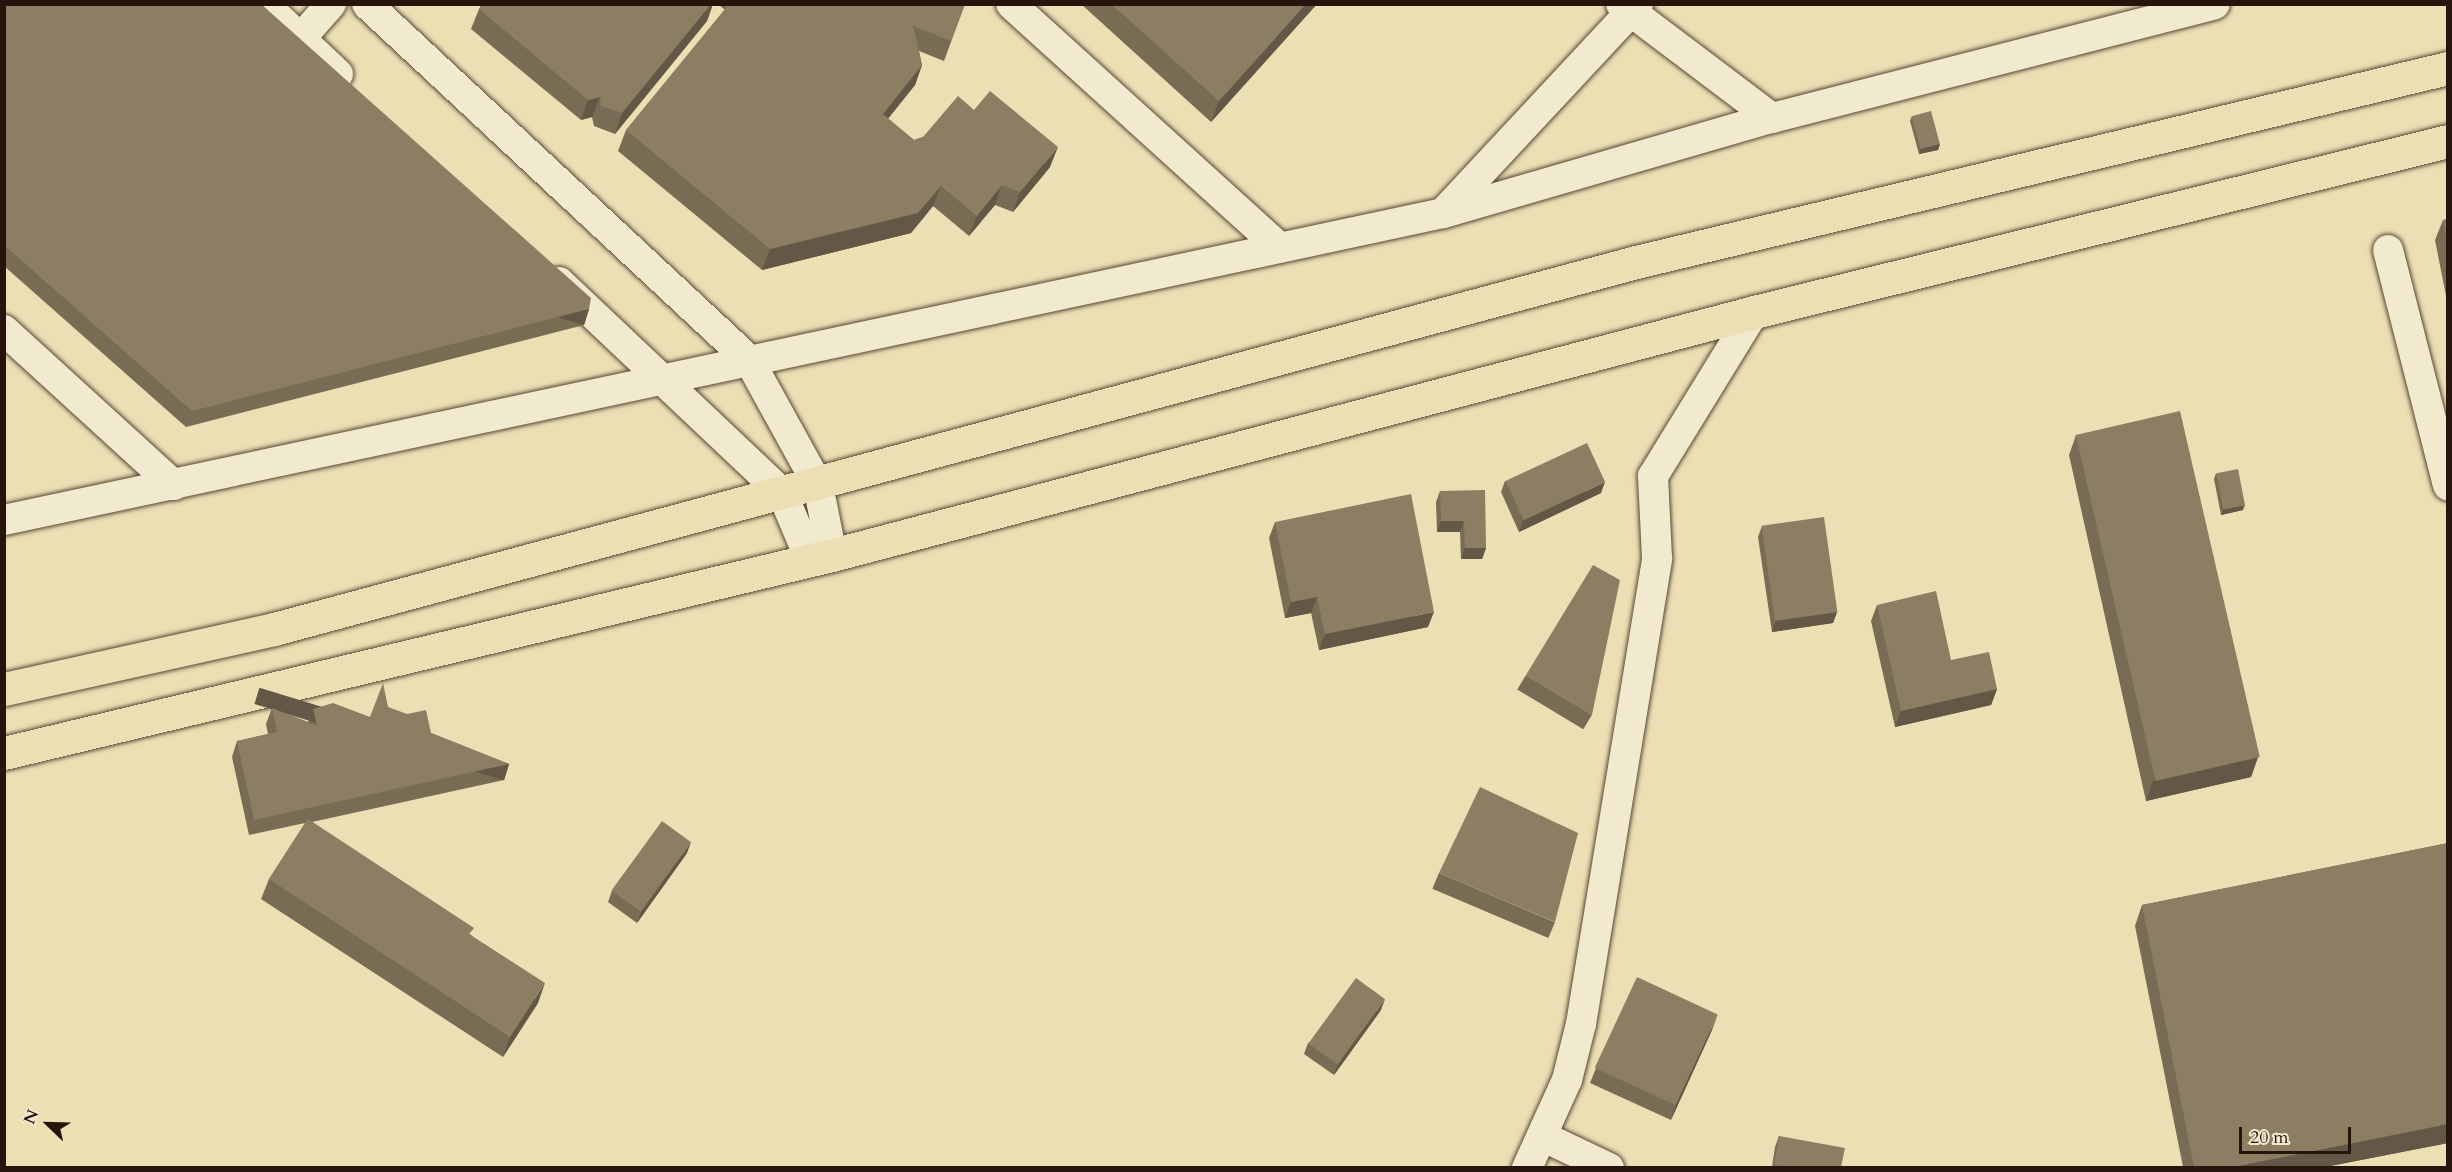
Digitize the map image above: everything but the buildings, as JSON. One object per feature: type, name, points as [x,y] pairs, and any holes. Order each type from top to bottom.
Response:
[{"type":"highway","points":[[4,689],[273,629],[818,485],[1636,262],[2448,68]]},
{"type":"highway","points":[[4,753],[821,557],[1754,312],[2448,141]]},
{"type":"street","points":[[264,4],[361,95]]},
{"type":"street","points":[[300,39],[331,4]]},
{"type":"street","points":[[367,4],[749,360],[818,485],[821,557]]},
{"type":"street","points":[[1011,4],[1279,247]]},
{"type":"street","points":[[4,520],[1443,213],[1772,118],[2215,4]]},
{"type":"street","points":[[1443,213],[1630,8],[1772,118]]},
{"type":"street","points":[[2388,250],[2448,485]]},
{"type":"street","points":[[541,265],[782,493],[821,557]]},
{"type":"street","points":[[1527,1167],[1544,1137],[1567,1080],[1585,1001],[1657,558],[1653,476],[1754,312]]},
{"type":"street","points":[[4,330],[174,485]]},
{"type":"street","points":[[1544,1137],[1608,1167]]}]
